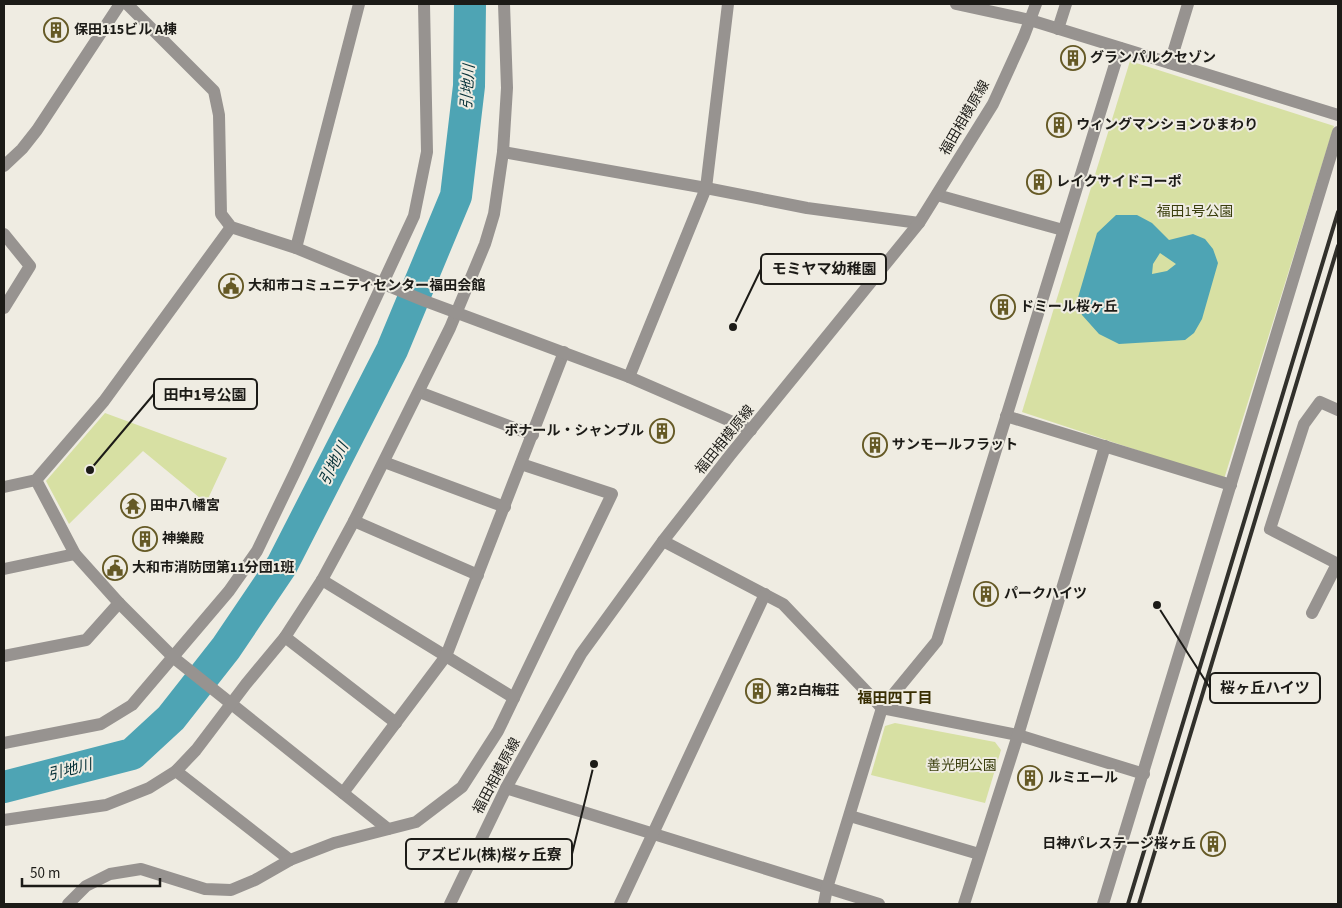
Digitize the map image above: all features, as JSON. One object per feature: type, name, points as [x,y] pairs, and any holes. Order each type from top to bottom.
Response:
[{"type":"street","points":[[4,166],[22,149],[37,130],[120,4]]},
{"type":"street","points":[[127,4],[214,91],[219,115],[221,214],[231,227],[296,248],[437,305],[630,377],[750,430]]},
{"type":"street","points":[[296,248],[359,4]]},
{"type":"street","points":[[4,743],[101,724],[132,705],[174,658],[229,591],[257,551],[414,216],[427,152],[424,4]]},
{"type":"street","points":[[4,820],[106,805],[149,788],[176,771],[196,750],[246,684],[285,637],[322,580],[384,462],[457,312],[482,251],[494,214],[503,152],[507,88],[504,4]]},
{"type":"street","points":[[630,377],[706,188],[728,4]]},
{"type":"street","points":[[956,4],[1030,20],[1338,115]]},
{"type":"street","name":"福田相模原線","points":[[450,904],[506,788],[581,654],[663,541],[750,430],[919,223],[993,104],[1036,4]]},
{"type":"street","points":[[1058,29],[1066,4]]},
{"type":"street","points":[[1170,63],[1188,4]]},
{"type":"street","points":[[824,904],[827,888],[882,708],[937,642],[1120,48]]},
{"type":"street","points":[[1103,904],[1338,132]]},
{"type":"street","points":[[503,152],[807,208],[919,223]]},
{"type":"street","points":[[937,195],[1063,230]]},
{"type":"street","points":[[4,487],[36,480],[104,401],[231,227]]},
{"type":"street","points":[[4,234],[30,266],[4,308]]},
{"type":"street","points":[[343,793],[446,656],[564,352]]},
{"type":"street","points":[[419,392],[532,435]]},
{"type":"street","points":[[1312,612],[1338,564],[1270,529],[1304,424],[1320,402],[1338,410]]},
{"type":"street","points":[[1006,416],[1231,485]]},
{"type":"street","points":[[964,904],[1018,735],[1105,446]]},
{"type":"street","points":[[384,462],[504,507]]},
{"type":"street","points":[[68,904],[86,886],[110,874],[141,869],[204,889],[231,890],[255,880],[290,860],[334,843],[416,822],[462,787],[498,731],[612,494],[521,464]]},
{"type":"street","points":[[36,480],[75,554],[118,603],[174,658],[388,829]]},
{"type":"street","points":[[354,521],[478,575]]},
{"type":"street","points":[[663,541],[783,604],[882,708],[1018,735],[1144,774]]},
{"type":"street","points":[[4,569],[75,554]]},
{"type":"street","points":[[322,580],[514,698]]},
{"type":"street","points":[[625,901],[765,594]]},
{"type":"street","points":[[4,656],[86,640],[118,603]]},
{"type":"street","points":[[285,637],[396,723]]},
{"type":"street","points":[[176,771],[290,860]]},
{"type":"street","points":[[506,788],[880,904]]},
{"type":"street","points":[[850,816],[979,854]]},
{"type":"green space","name":"福田1号公園","points":[[1130,61],[1334,126],[1224,479],[1022,412]]},
{"type":"green space","points":[[105,413],[227,458],[206,503],[143,451],[69,524],[46,481]]},
{"type":"green space","name":"善光明公園","points":[[895,723],[995,742],[1001,750],[985,803],[871,775],[885,726]]},
{"type":"water","points":[[1116,215],[1137,215],[1152,223],[1169,240],[1193,234],[1205,239],[1213,249],[1218,263],[1202,319],[1194,333],[1185,340],[1119,344],[1099,334],[1082,315],[1077,301],[1097,233]],"holes":[[[1160,253],[1176,264],[1167,271],[1152,274],[1153,264]]]},
{"type":"waterway","name":"引地川","points":[[4,787],[132,754],[171,718],[226,648],[282,565],[392,350],[456,196],[469,86],[470,4]]},
{"type":"railway","points":[[1128,904],[1338,212]]},
{"type":"railway","points":[[1139,904],[1338,246]]},
{"type":"place","name":"保田115ビル A棟","points":[[56,30]]},
{"type":"place","name":"グランパルクセゾン","points":[[1073,58]]},
{"type":"place","name":"ウィングマンションひまわり","points":[[1059,125]]},
{"type":"place","name":"レイクサイドコーポ","points":[[1039,182]]},
{"type":"place","name":"大和市コミュニティセンター福田会館","points":[[231,286]]},
{"type":"place","name":"ドミール桜ヶ丘","points":[[1003,307]]},
{"type":"place","name":"モミヤマ幼稚園","points":[[733,327]]},
{"type":"place","name":"ボナール・シャンブル","points":[[662,431]]},
{"type":"place","name":"サンモールフラット","points":[[875,445]]},
{"type":"place","name":"田中1号公園","points":[[90,470]]},
{"type":"place","name":"田中八幡宮","points":[[133,506]]},
{"type":"place","name":"神樂殿","points":[[145,539]]},
{"type":"place","name":"大和市消防団第11分団1班","points":[[115,568]]},
{"type":"place","name":"パークハイツ","points":[[986,594]]},
{"type":"place","name":"桜ヶ丘ハイツ","points":[[1157,605]]},
{"type":"place","name":"第2白梅荘","points":[[758,691]]},
{"type":"place","name":"アズビル(株)桜ヶ丘寮","points":[[594,764]]},
{"type":"place","name":"ルミエール","points":[[1030,778]]},
{"type":"place","name":"日神パレステージ桜ヶ丘","points":[[1213,844]]},
{"type":"district","name":"福田四丁目","points":[[895,698]]}]
